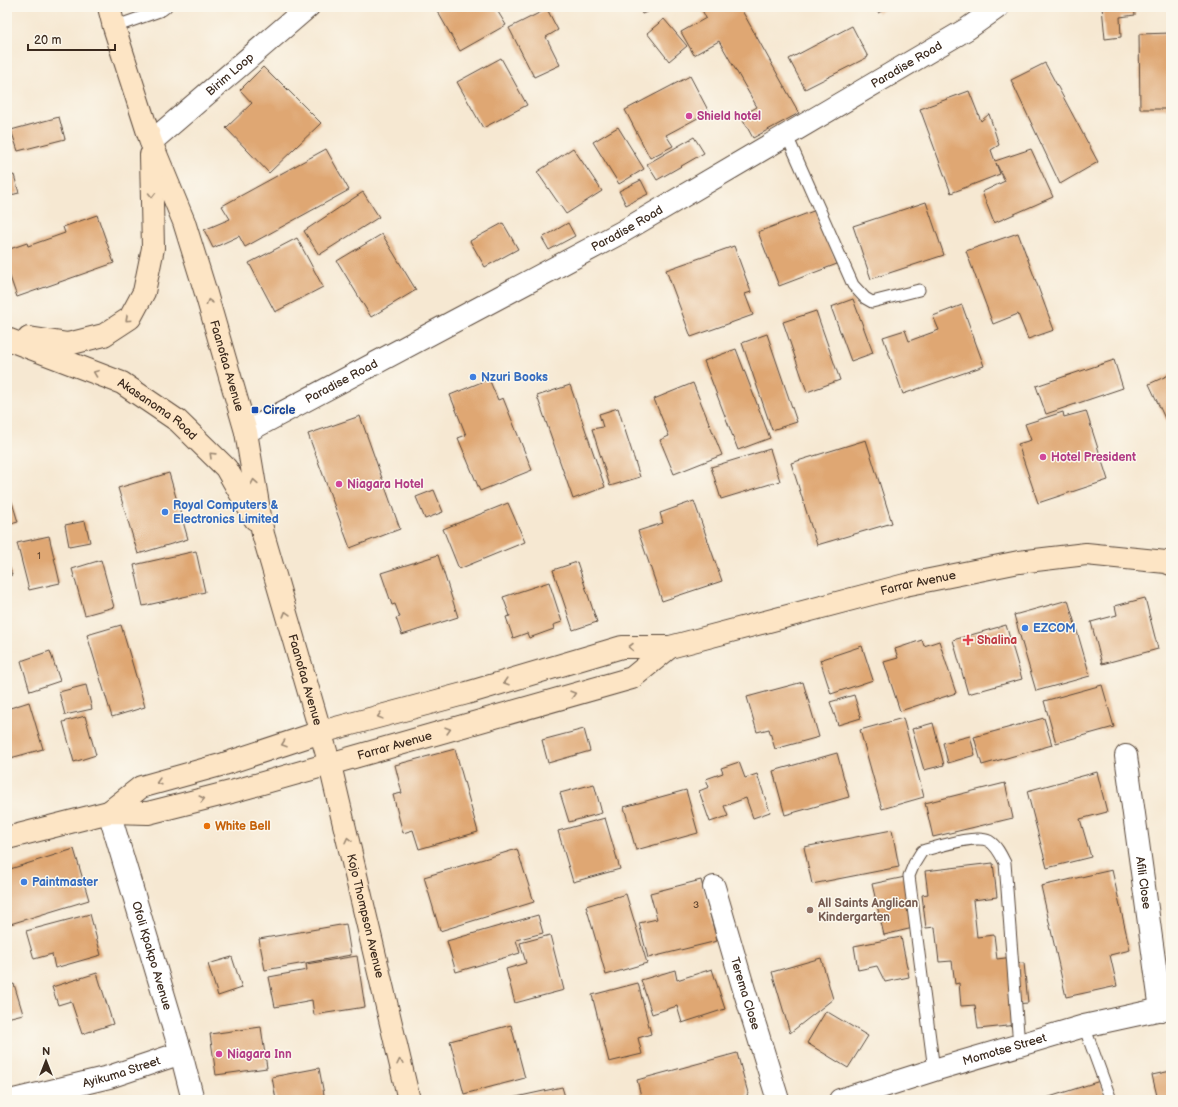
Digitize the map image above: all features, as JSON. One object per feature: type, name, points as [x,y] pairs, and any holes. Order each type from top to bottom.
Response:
[{"type":"main road","name":"Faanofaa Avenue","points":[[111,17],[151,142],[184,222],[205,290],[246,432],[263,534],[320,732]]},
{"type":"main road","points":[[7,335],[68,344],[104,335],[130,318],[144,292],[153,248],[151,142]]},
{"type":"main road","name":"Akasanoma Road","points":[[7,339],[122,383],[178,421],[226,468],[263,534]]},
{"type":"main road","name":"Farrar Avenue","points":[[109,812],[141,787],[224,764],[320,732],[467,693],[622,647],[670,647],[905,585],[1019,562],[1086,554],[1171,564]]},
{"type":"main road","name":"Farrar Avenue","points":[[7,838],[109,812],[148,813],[231,792],[632,678],[670,647]]},
{"type":"main road","name":"Kojo Thompson Avenue","points":[[320,732],[330,764],[409,1100]]},
{"type":"street","name":"Birim Loop","points":[[151,142],[308,7]]},
{"type":"street","name":"Paradise Road","points":[[246,432],[622,232],[967,29],[998,7]]},
{"type":"street","name":"Afili Close","points":[[1126,756],[1166,1008]]},
{"type":"street","name":"Ofoli Kpakpo Avenue","points":[[109,812],[181,1053],[193,1100]]},
{"type":"street","name":"Terema Close","points":[[714,887],[778,1100]]},
{"type":"street","name":"Momotse Street","points":[[840,1100],[934,1070],[1084,1026],[1166,1008]]},
{"type":"street","name":"Ayikuma Street","points":[[14,1100],[109,1077],[181,1053]]},
{"type":"lane","points":[[111,17],[162,10],[166,7]]},
{"type":"lane","points":[[787,136],[853,285],[865,298],[872,302],[919,290]]},
{"type":"lane","points":[[934,1070],[909,876],[922,851],[974,838],[988,841],[999,851],[1005,863],[1019,1046]]},
{"type":"lane","points":[[1084,1026],[1111,1100]]},
{"type":"building","points":[[435,7],[495,7],[506,25],[460,51]]},
{"type":"building","points":[[639,7],[659,7],[642,14]]},
{"type":"building","points":[[706,7],[740,7],[799,113],[753,138],[741,116],[757,107],[719,41],[694,55],[681,32],[706,18],[702,10]]},
{"type":"building","points":[[874,7],[889,7],[878,13]]},
{"type":"building","points":[[1102,7],[1134,7],[1135,15],[1120,17],[1121,37],[1105,39]]},
{"type":"building","points":[[547,9],[558,30],[546,37],[560,65],[534,77],[509,28]]},
{"type":"building","points":[[664,19],[687,46],[669,61],[647,33]]},
{"type":"building","points":[[852,26],[868,57],[805,89],[789,59]]},
{"type":"building","points":[[1171,33],[1171,109],[1140,109],[1139,34]]},
{"type":"building","points":[[501,58],[527,105],[483,128],[457,82]]},
{"type":"building","points":[[1045,63],[1098,162],[1060,184],[1011,80]]},
{"type":"building","points":[[263,67],[321,123],[269,173],[226,128],[252,103],[240,90]]},
{"type":"building","points":[[690,76],[709,112],[666,135],[673,146],[650,158],[625,110]]},
{"type":"building","points":[[969,91],[981,121],[989,114],[999,145],[991,150],[995,161],[1031,149],[1053,197],[994,223],[982,192],[1005,181],[996,163],[1000,174],[951,193],[920,109]]},
{"type":"building","points":[[59,117],[65,139],[18,151],[11,130]]},
{"type":"building","points":[[618,127],[644,169],[619,184],[593,142]]},
{"type":"building","points":[[694,137],[704,153],[657,180],[647,164]]},
{"type":"building","points":[[573,148],[602,191],[566,214],[537,172]]},
{"type":"building","points":[[326,149],[349,190],[245,247],[239,236],[213,248],[204,230],[230,219],[222,206]]},
{"type":"building","points":[[14,175],[19,193],[7,196],[7,177]]},
{"type":"building","points":[[641,180],[648,194],[626,205],[619,191]]},
{"type":"building","points":[[363,192],[379,217],[319,255],[304,231]]},
{"type":"building","points":[[926,202],[944,255],[871,279],[853,226]]},
{"type":"building","points":[[816,210],[837,264],[779,286],[758,232]]},
{"type":"building","points":[[97,215],[114,263],[17,297],[7,268],[7,250],[27,243],[28,246],[65,233],[63,227]]},
{"type":"building","points":[[503,223],[518,249],[485,267],[470,241]]},
{"type":"building","points":[[568,223],[575,236],[549,250],[542,238]]},
{"type":"building","points":[[1018,233],[1054,330],[1028,339],[1018,314],[993,324],[966,251]]},
{"type":"building","points":[[382,234],[416,290],[371,317],[337,261]]},
{"type":"building","points":[[297,238],[323,287],[275,312],[249,263]]},
{"type":"building","points":[[734,246],[751,292],[745,294],[753,315],[691,337],[666,270]]},
{"type":"building","points":[[853,299],[873,353],[851,361],[831,307]]},
{"type":"building","points":[[962,305],[984,366],[903,394],[883,337],[905,330],[909,341],[939,330],[933,316]]},
{"type":"building","points":[[816,311],[840,380],[807,392],[783,322]]},
{"type":"building","points":[[767,334],[797,422],[772,430],[742,343]]},
{"type":"building","points":[[736,349],[770,438],[738,450],[704,361]]},
{"type":"building","points":[[1114,360],[1123,388],[1046,414],[1036,386]]},
{"type":"building","points":[[1171,374],[1171,426],[1169,427],[1149,384]]},
{"type":"building","points":[[489,379],[498,400],[503,398],[532,470],[480,491],[458,438],[466,435],[450,395]]},
{"type":"building","points":[[693,383],[722,455],[674,474],[660,440],[669,436],[654,399]]},
{"type":"building","points":[[570,385],[605,487],[573,499],[537,396]]},
{"type":"building","points":[[618,408],[640,477],[610,486],[592,429],[603,427],[599,414]]},
{"type":"building","points":[[1086,411],[1108,480],[1038,503],[1018,444],[1031,440],[1025,424],[1063,412],[1064,417]]},
{"type":"building","points":[[360,416],[400,529],[350,548],[308,434]]},
{"type":"building","points":[[866,440],[892,523],[817,545],[791,463]]},
{"type":"building","points":[[770,449],[780,481],[721,499],[711,467]]},
{"type":"building","points":[[169,473],[188,539],[138,554],[118,488]]},
{"type":"building","points":[[434,490],[443,512],[425,519],[416,497]]},
{"type":"building","points":[[11,499],[18,522],[7,525],[7,501]]},
{"type":"building","points":[[694,501],[722,581],[662,601],[638,531],[663,523],[660,513]]},
{"type":"building","points":[[508,503],[525,542],[459,569],[443,529]]},
{"type":"building","points":[[85,521],[90,542],[69,546],[65,525]]},
{"type":"building","points":[[49,536],[60,583],[29,590],[17,543]]},
{"type":"building","points":[[196,551],[205,592],[143,606],[134,565]]},
{"type":"building","points":[[438,555],[458,617],[402,635],[396,618],[400,617],[395,604],[392,605],[381,573]]},
{"type":"building","points":[[7,560],[12,575],[7,577]]},
{"type":"building","points":[[101,560],[114,607],[85,615],[72,569]]},
{"type":"building","points":[[577,562],[597,622],[573,630],[553,570]]},
{"type":"building","points":[[549,582],[562,622],[553,625],[554,629],[529,638],[527,633],[513,638],[506,617],[510,616],[503,597]]},
{"type":"building","points":[[1145,598],[1158,649],[1102,664],[1091,622],[1117,615],[1115,606]]},
{"type":"building","points":[[1068,600],[1090,676],[1036,691],[1014,615]]},
{"type":"building","points":[[121,625],[145,707],[112,717],[87,635]]},
{"type":"building","points":[[1006,625],[1022,679],[968,694],[953,640]]},
{"type":"building","points":[[922,640],[924,646],[939,641],[956,693],[900,711],[884,662],[898,658],[895,649]]},
{"type":"building","points":[[862,646],[873,680],[831,694],[820,660]]},
{"type":"building","points":[[50,651],[60,681],[30,691],[21,661]]},
{"type":"building","points":[[803,682],[819,737],[775,749],[769,729],[757,732],[747,697]]},
{"type":"building","points":[[86,685],[92,709],[65,715],[59,692]]},
{"type":"building","points":[[1102,685],[1114,727],[1056,743],[1044,701]]},
{"type":"building","points":[[854,695],[861,718],[838,725],[830,702]]},
{"type":"building","points":[[29,702],[43,749],[7,759],[7,709]]},
{"type":"building","points":[[85,716],[96,755],[74,762],[63,722]]},
{"type":"building","points":[[903,718],[924,797],[882,809],[860,730]]},
{"type":"building","points":[[1044,718],[1052,745],[982,765],[974,737]]},
{"type":"building","points":[[933,723],[944,765],[924,770],[912,729]]},
{"type":"building","points":[[584,729],[590,751],[548,763],[542,740]]},
{"type":"building","points":[[970,736],[975,755],[948,763],[943,743]]},
{"type":"building","points":[[455,749],[478,832],[419,849],[413,830],[403,833],[393,795],[402,793],[395,765]]},
{"type":"building","points":[[837,753],[849,797],[785,815],[773,771]]},
{"type":"building","points":[[739,762],[745,778],[757,774],[770,812],[753,818],[746,798],[724,806],[728,816],[710,822],[699,791],[709,787],[706,779],[723,773],[721,768]]},
{"type":"building","points":[[1097,772],[1107,812],[1080,819],[1091,857],[1047,868],[1027,791]]},
{"type":"building","points":[[1005,783],[1013,818],[933,837],[925,803]]},
{"type":"building","points":[[594,784],[602,813],[569,822],[560,793]]},
{"type":"building","points":[[686,790],[698,833],[636,850],[624,807]]},
{"type":"building","points":[[605,818],[620,869],[573,882],[558,831]]},
{"type":"building","points":[[892,830],[899,867],[812,884],[804,847]]},
{"type":"building","points":[[74,849],[89,900],[7,925],[7,870]]},
{"type":"building","points":[[517,849],[534,902],[440,931],[424,877]]},
{"type":"building","points":[[993,863],[997,897],[973,900],[977,937],[994,935],[997,959],[1013,957],[1013,964],[1024,963],[1028,1003],[1014,1004],[1017,1025],[978,1029],[975,1005],[961,1006],[959,983],[955,984],[952,961],[939,962],[935,927],[926,928],[922,895],[928,894],[925,871]]},
{"type":"building","points":[[1112,870],[1130,950],[1110,955],[1117,986],[1066,997],[1041,886]]},
{"type":"building","points":[[905,877],[917,927],[884,935],[872,884]]},
{"type":"building","points":[[701,880],[717,941],[648,958],[639,923],[657,919],[650,893]]},
{"type":"building","points":[[626,894],[647,963],[606,975],[586,906]]},
{"type":"building","points":[[90,914],[101,955],[55,968],[52,954],[34,959],[26,931]]},
{"type":"building","points":[[538,915],[543,933],[516,940],[520,953],[456,972],[447,941]]},
{"type":"building","points":[[346,924],[351,955],[265,970],[259,939]]},
{"type":"building","points":[[550,935],[564,990],[515,1003],[506,969],[526,963],[520,943]]},
{"type":"building","points":[[901,937],[909,977],[885,982],[877,966],[858,970],[854,946]]},
{"type":"building","points":[[357,956],[365,1007],[314,1015],[312,1000],[275,1007],[269,977],[307,970],[306,964]]},
{"type":"building","points":[[232,957],[242,988],[218,996],[208,964]]},
{"type":"building","points":[[821,958],[833,999],[790,1033],[772,972]]},
{"type":"building","points":[[712,969],[725,1009],[682,1023],[677,1006],[652,1014],[641,980],[675,970],[677,980]]},
{"type":"building","points":[[97,973],[113,1024],[82,1034],[71,1001],[58,1005],[52,987]]},
{"type":"building","points":[[638,983],[651,1034],[638,1038],[642,1054],[609,1062],[592,995]]},
{"type":"building","points":[[14,984],[23,1014],[7,1018],[7,986]]},
{"type":"building","points":[[826,1011],[868,1036],[848,1068],[807,1043]]},
{"type":"building","points":[[511,1025],[525,1078],[464,1094],[450,1041]]},
{"type":"building","points":[[261,1027],[267,1068],[216,1075],[210,1034]]},
{"type":"building","points":[[737,1053],[748,1093],[745,1100],[642,1100],[637,1080]]},
{"type":"building","points":[[319,1068],[325,1100],[276,1100],[272,1077]]},
{"type":"building","points":[[1171,1071],[1171,1100],[1158,1100],[1152,1075]]},
{"type":"building","points":[[1100,1081],[1106,1100],[1043,1100],[1043,1099]]},
{"type":"building","points":[[562,1087],[566,1100],[507,1100],[507,1099]]},
{"type":"place","name":"Shield hotel","points":[[689,116]]},
{"type":"place","name":"Nzuri Books","points":[[473,377]]},
{"type":"place","name":"Circle","points":[[255,410]]},
{"type":"place","name":"Hotel President","points":[[1043,457]]},
{"type":"place","name":"Niagara Hotel","points":[[339,484]]},
{"type":"place","name":"Royal Computers & Electronics Limited","points":[[165,512]]},
{"type":"place","name":"EZCOM","points":[[1025,628]]},
{"type":"place","name":"Shalina","points":[[968,640]]},
{"type":"place","name":"White Bell","points":[[207,826]]},
{"type":"place","name":"Paintmaster","points":[[24,882]]},
{"type":"place","name":"All Saints Anglican Kindergarten","points":[[810,910]]},
{"type":"place","name":"Niagara Inn","points":[[219,1054]]}]
